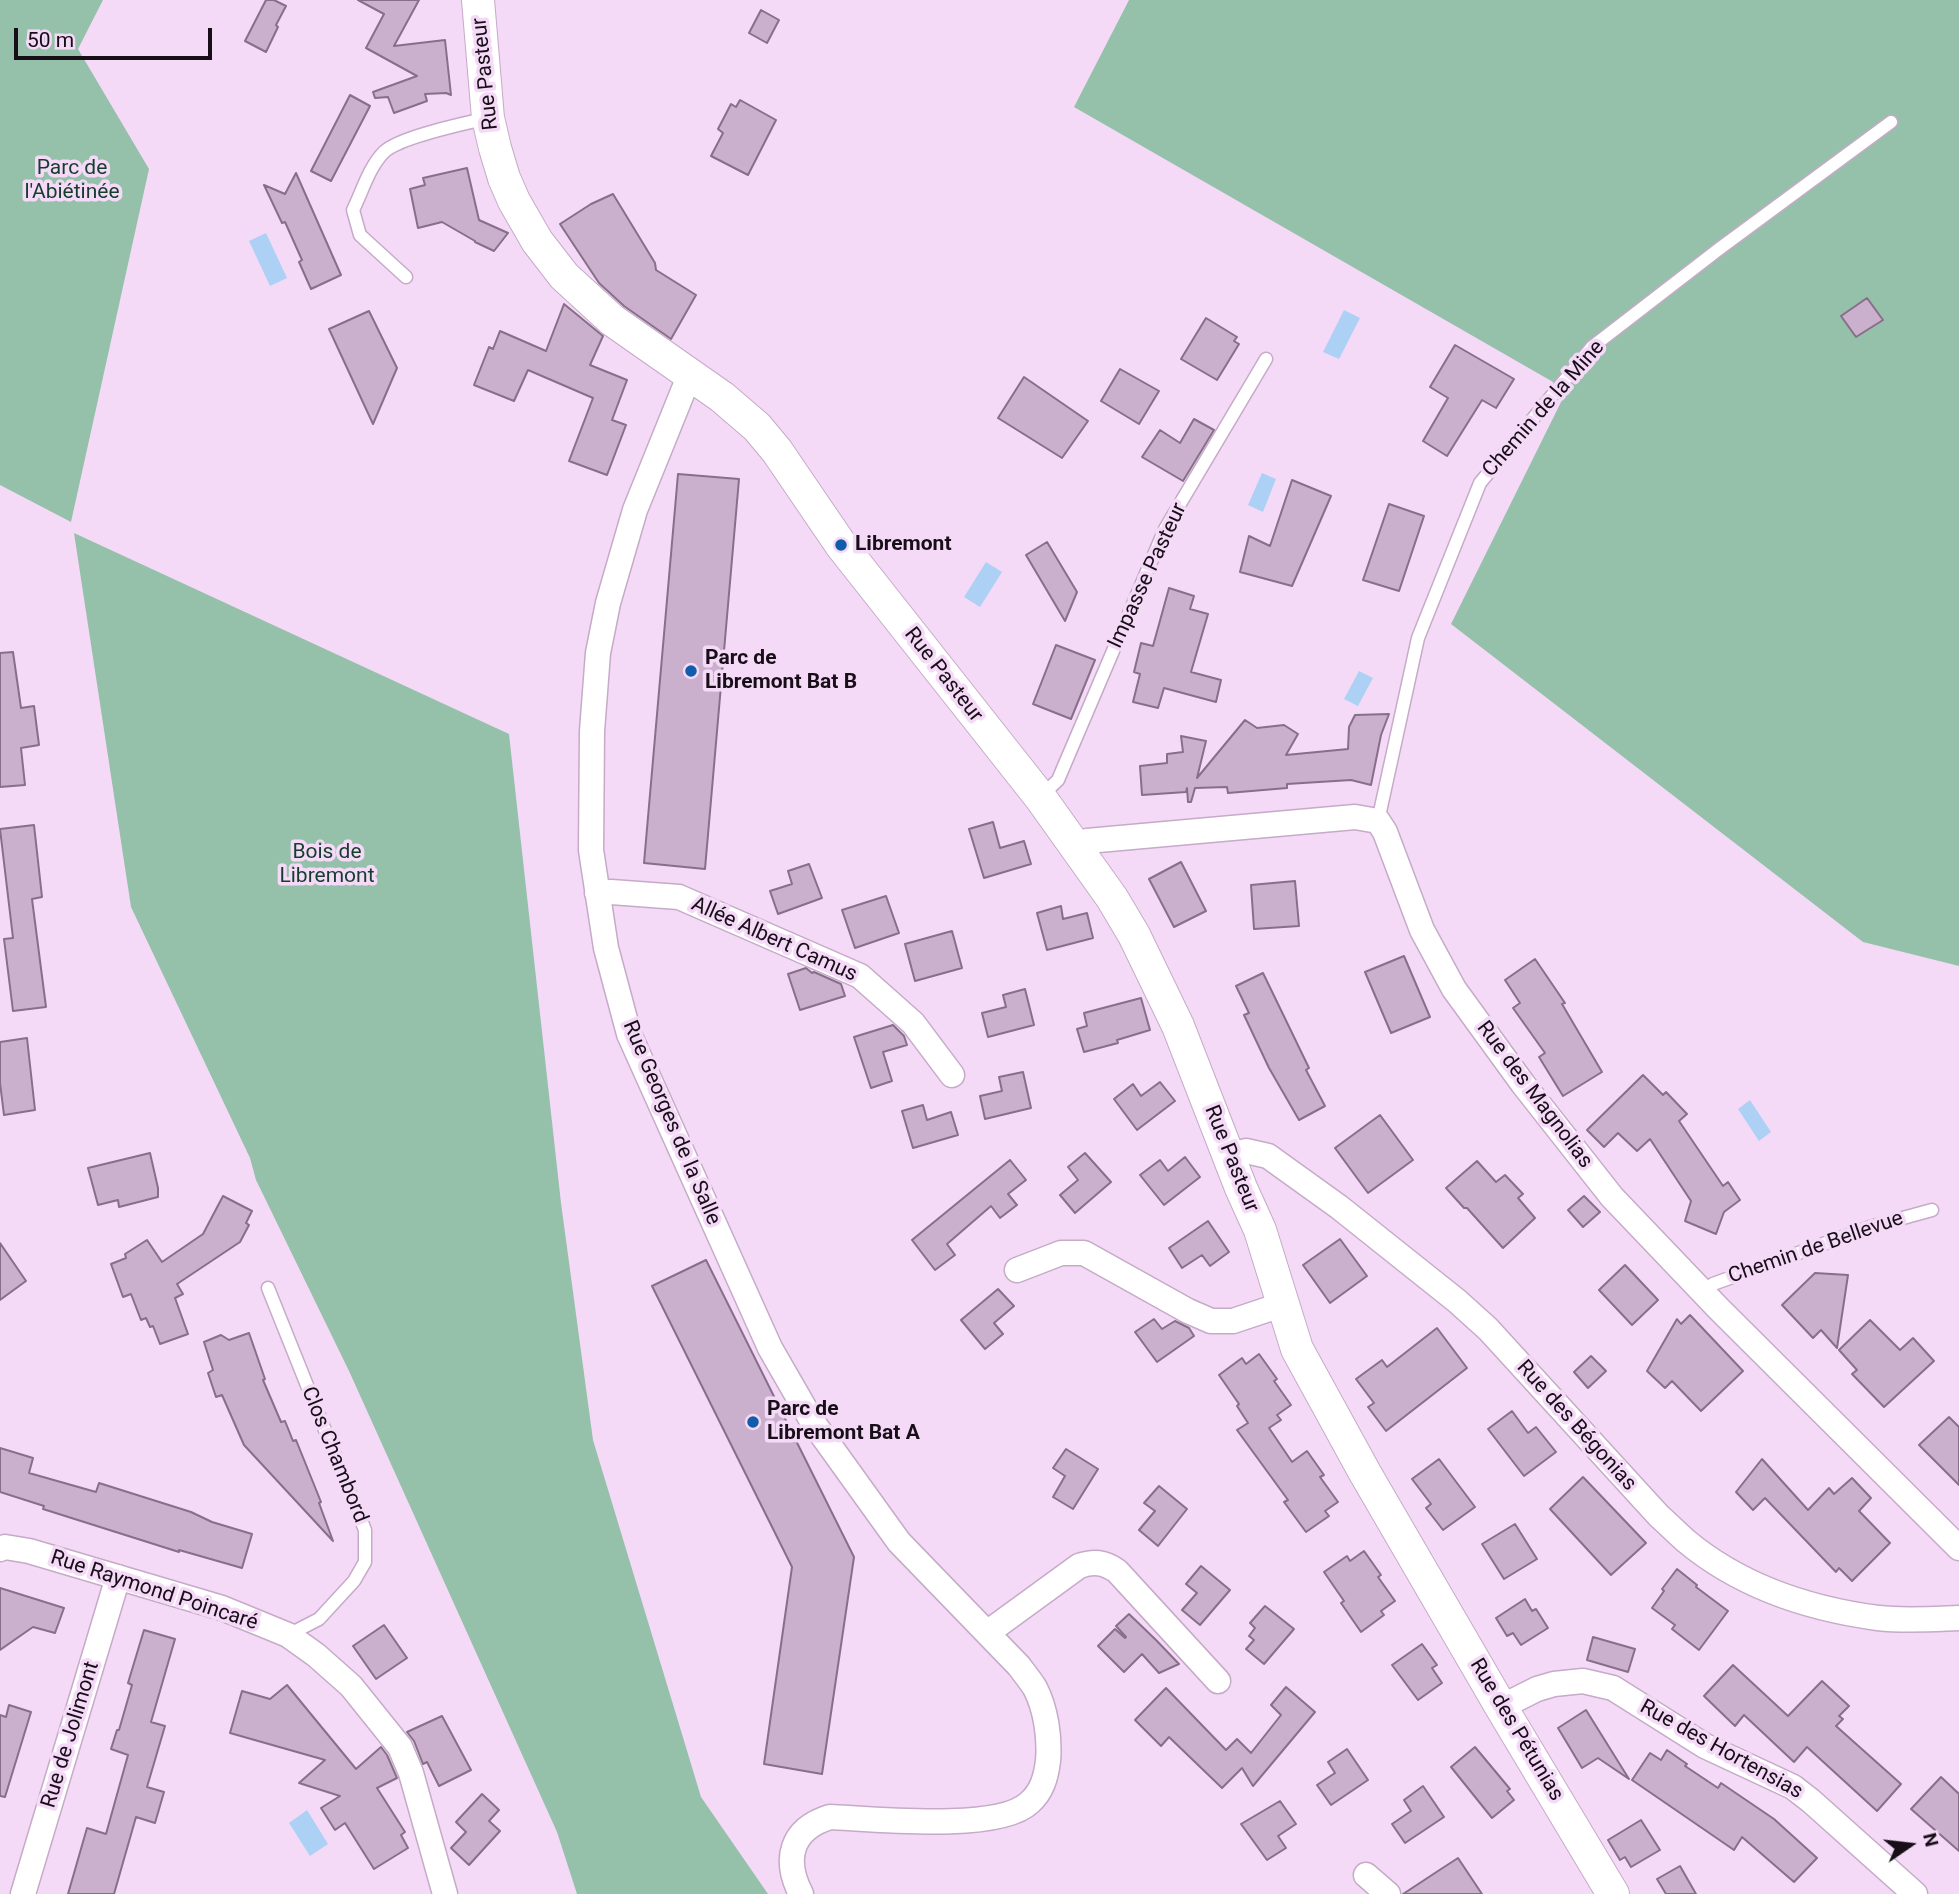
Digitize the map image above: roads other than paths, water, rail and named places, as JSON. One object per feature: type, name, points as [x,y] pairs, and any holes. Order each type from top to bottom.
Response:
[{"type":"street","name":"Rue Pasteur","points":[[478,0],[488,118],[504,178],[514,201],[549,258],[579,291],[612,320],[740,410],[764,435],[841,545],[1040,797],[1112,898],[1134,935],[1178,1026],[1259,1230],[1297,1349],[1337,1422]]},
{"type":"street","name":"Rue Georges de la Salle","points":[[690,374],[635,510],[608,603],[598,653],[592,731],[591,850],[606,948],[629,1034],[770,1348],[812,1421],[899,1542],[988,1633],[1035,1688],[1047,1728],[1049,1750],[1044,1783],[1028,1805],[1017,1811],[965,1821],[830,1817],[817,1821],[800,1834],[792,1854],[793,1878],[802,1894]]},
{"type":"street","points":[[1076,848],[1087,841],[1355,817],[1378,821]]},
{"type":"street","name":"Rue des Magnolias","points":[[1378,821],[1385,832],[1422,930],[1454,989],[1523,1084],[1612,1197],[1703,1293],[1959,1548]]},
{"type":"street","name":"Allée Albert Camus","points":[[597,893],[678,897],[860,976],[913,1023],[951,1075]]},
{"type":"street","name":"Rue des Bégonias","points":[[1229,1156],[1246,1151],[1268,1156],[1457,1301],[1488,1329],[1659,1516],[1687,1542],[1715,1562],[1753,1583],[1828,1609],[1881,1618],[1959,1618]]},
{"type":"street","points":[[1017,1270],[1061,1253],[1084,1254],[1211,1321],[1233,1321],[1281,1305]]},
{"type":"street","name":"Rue des Pétunias","points":[[1337,1422],[1501,1707],[1613,1894]]},
{"type":"street","name":"Rue Raymond Poincaré","points":[[0,1549],[5,1547],[29,1551],[222,1608],[288,1635],[316,1655],[351,1686],[400,1747],[411,1773],[444,1894]]},
{"type":"street","points":[[988,1633],[1079,1566],[1089,1563],[1107,1564],[1117,1571],[1218,1681]]},
{"type":"street","name":"Rue de Jolimont","points":[[23,1894],[118,1577]]},
{"type":"street","name":"Rue des Hortensias","points":[[1501,1707],[1537,1689],[1568,1682],[1583,1681],[1613,1688],[1705,1746],[1793,1787],[1915,1894]]},
{"type":"street","points":[[1366,1875],[1388,1894]]},
{"type":"lane","points":[[406,277],[360,235],[353,211],[376,163],[385,151],[397,144],[468,121],[488,118]]},
{"type":"lane","name":"Chemin de la Mine","points":[[1378,821],[1418,638],[1480,483],[1592,347],[1891,122]]},
{"type":"lane","name":"Impasse Pasteur","points":[[1040,797],[1058,780],[1165,529],[1266,359]]},
{"type":"lane","name":"Chemin de Bellevue","points":[[1703,1293],[1713,1284],[1870,1227],[1932,1210]]},
{"type":"lane","name":"Clos Chambord","points":[[268,1288],[365,1530],[365,1562],[354,1581],[319,1619],[288,1635]]},
{"type":"water","points":[[266,233],[287,278],[270,286],[249,241]]},
{"type":"water","points":[[1344,310],[1360,318],[1339,359],[1323,352]]},
{"type":"water","points":[[1262,473],[1276,479],[1263,512],[1248,505]]},
{"type":"water","points":[[986,562],[1002,572],[980,607],[964,597]]},
{"type":"water","points":[[1359,671],[1373,678],[1358,706],[1344,699]]},
{"type":"water","points":[[1750,1100],[1771,1132],[1759,1141],[1738,1109]]},
{"type":"water","points":[[307,1810],[328,1844],[310,1856],[289,1823]]},
{"type":"place","name":"Libremont","points":[[841,545]]},
{"type":"place","name":"Parc de Libremont Bat B","points":[[691,671]]},
{"type":"place","name":"Parc de Libremont Bat A","points":[[753,1422]]},
{"type":"park label","name":"Parc de l'Abiétinée","points":[[72,181]]},
{"type":"park label","name":"Bois de Libremont","points":[[327,865]]}]
